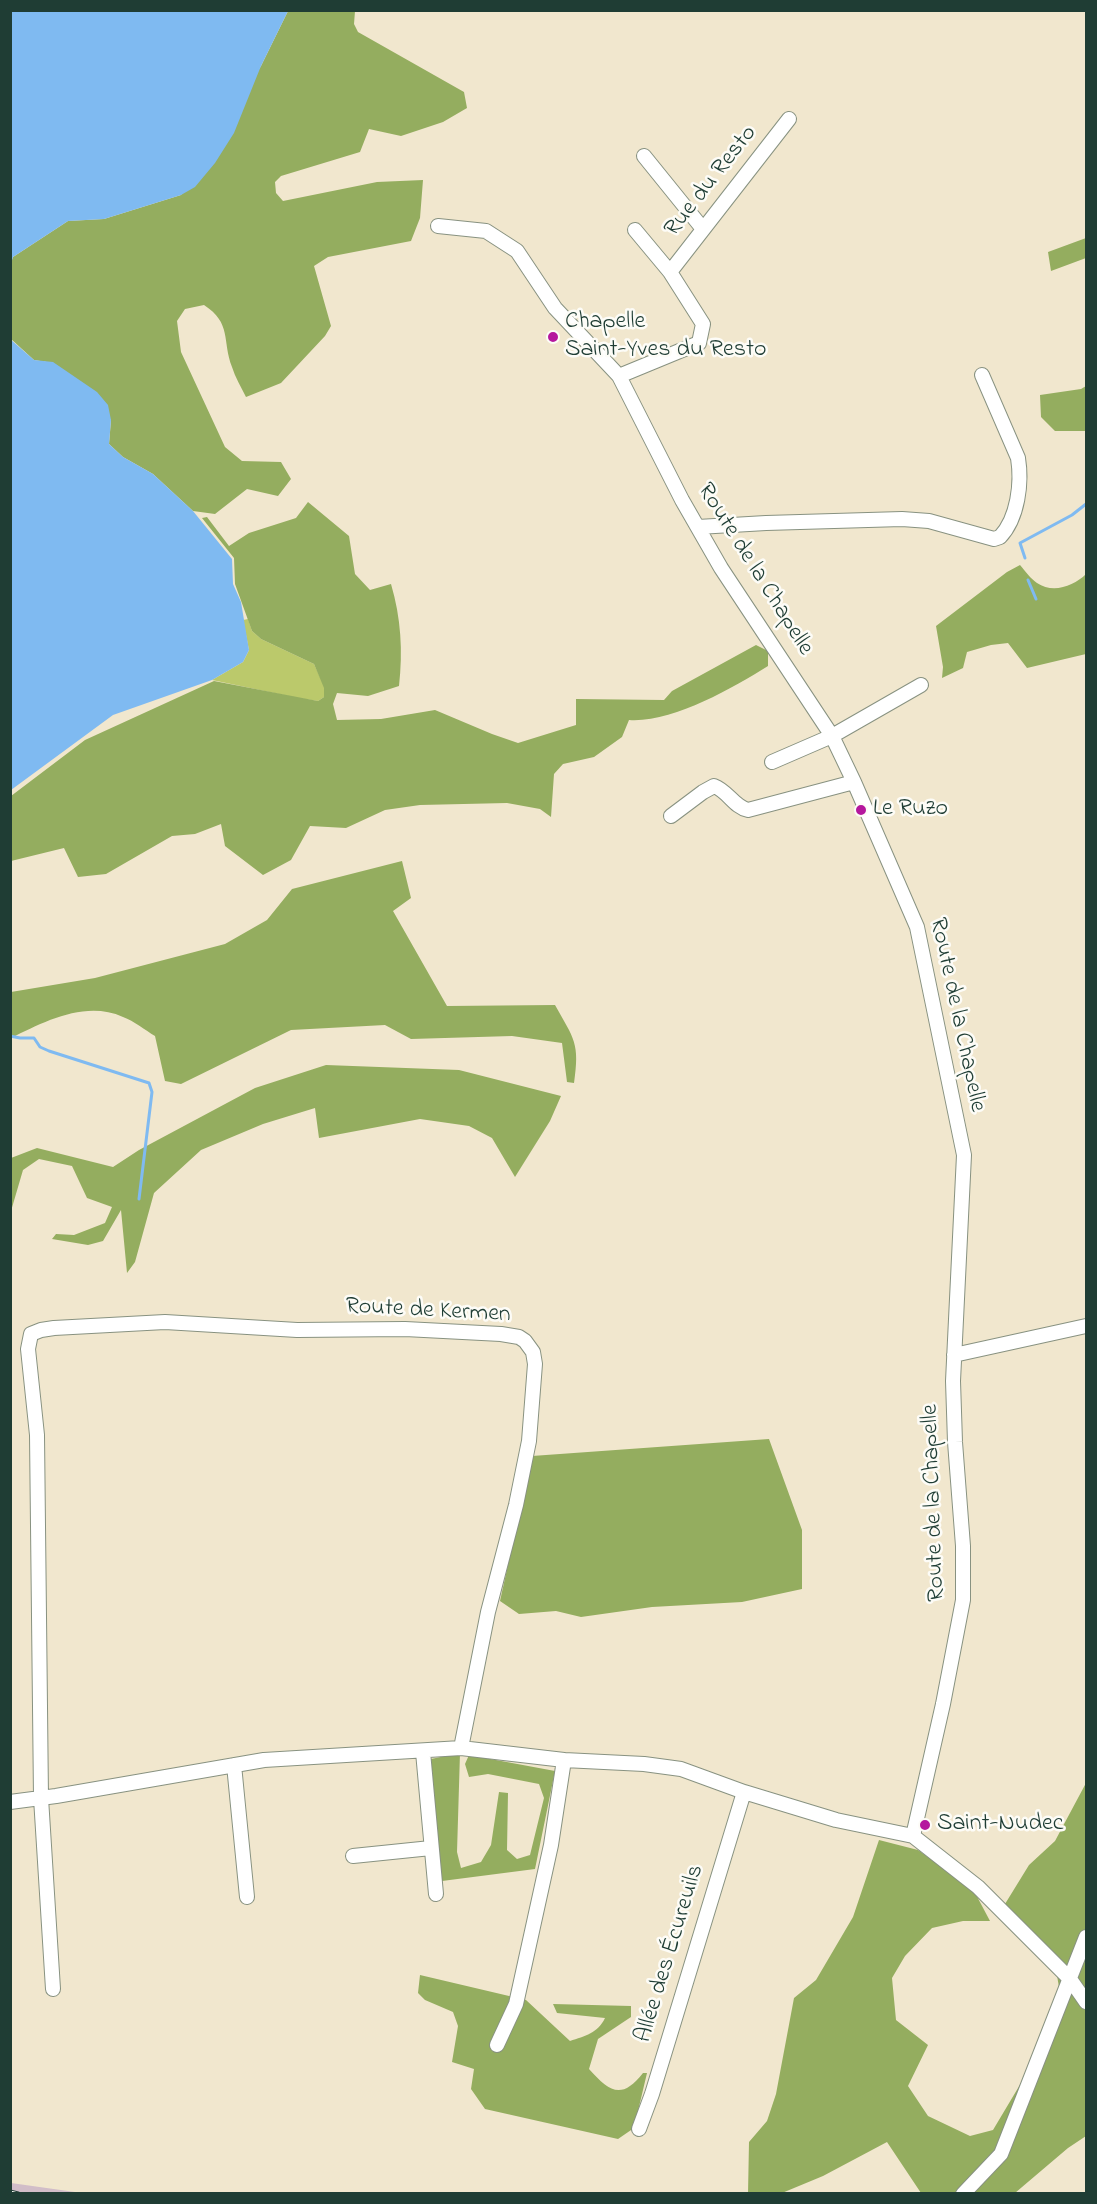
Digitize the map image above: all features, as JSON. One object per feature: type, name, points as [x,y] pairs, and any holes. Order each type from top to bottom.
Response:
[{"type":"street","name":"Rue du Resto","points":[[670,272],[789,119]]},
{"type":"street","points":[[644,156],[703,229]]},
{"type":"street","name":"Route de la Chapelle","points":[[438,226],[486,231],[517,251],[555,308],[619,376],[721,568],[832,736],[917,927],[964,1155],[953,1381],[963,1546],[963,1600],[943,1704],[913,1836]]},
{"type":"street","name":"Rue du Resto","points":[[619,376],[699,343],[703,324],[670,272],[635,230]]},
{"type":"street","points":[[698,527],[902,519],[929,521],[993,539],[1000,537],[1008,528],[1016,506],[1020,470],[1018,458],[982,375]]},
{"type":"street","points":[[772,762],[832,736],[921,685]]},
{"type":"street","points":[[671,816],[714,786],[721,789],[740,808],[748,810],[854,782]]},
{"type":"street","name":"Route de Kermen","points":[[41,1798],[37,1435],[28,1349],[31,1334],[54,1328],[165,1322],[297,1330],[405,1329],[519,1337],[533,1352],[535,1377],[530,1441],[488,1612],[461,1748]]},
{"type":"street","points":[[954,1355],[1086,1326]]},
{"type":"street","points":[[10,1802],[264,1760],[461,1748],[564,1760],[644,1764],[681,1770],[836,1820],[913,1836],[978,1887],[1070,1979],[1086,2002]]},
{"type":"street","points":[[423,1752],[436,1894]]},
{"type":"street","points":[[497,2045],[516,2004],[551,1845],[564,1760]]},
{"type":"street","points":[[234,1765],[247,1897]]},
{"type":"street","name":"Allée des Écureuils","points":[[639,2129],[652,2094],[744,1792]]},
{"type":"street","points":[[41,1798],[53,1989]]},
{"type":"street","points":[[353,1856],[431,1848]]},
{"type":"street","points":[[963,2193],[1001,2154],[1086,1938]]},
{"type":"shaded area","points":[[11,2183],[75,2192],[85,2193],[11,2193]]},
{"type":"green space","points":[[288,11],[355,11],[354,24],[358,32],[464,92],[467,108],[443,122],[401,136],[369,129],[360,152],[281,176],[275,182],[276,193],[283,201],[377,182],[423,180],[420,218],[411,241],[328,257],[314,266],[331,326],[325,336],[281,383],[246,397],[233,371],[225,333],[219,319],[204,305],[185,309],[177,321],[181,352],[225,447],[242,461],[281,462],[291,479],[278,496],[247,489],[215,514],[193,511],[153,474],[123,457],[109,444],[111,420],[53,363],[34,360],[11,339],[10,264],[13,257],[68,221],[104,219],[181,195],[261,66]]},
{"type":"green space","points":[[1086,238],[1086,258],[1051,271],[1048,252]]},
{"type":"green space","points":[[1086,386],[1086,431],[1055,431],[1041,417],[1040,395],[1081,389]]},
{"type":"green space","points":[[308,502],[349,536],[355,574],[370,590],[391,584],[399,622],[401,660],[399,686],[368,696],[337,693],[333,704],[337,720],[381,719],[435,710],[518,743],[576,725],[576,699],[664,700],[672,691],[756,645],[768,651],[768,666],[701,703],[664,716],[629,720],[622,737],[594,757],[563,764],[554,774],[551,817],[540,809],[507,803],[420,805],[385,810],[346,828],[310,826],[291,860],[263,875],[225,846],[221,824],[195,834],[172,836],[106,874],[78,877],[64,848],[11,861],[11,796],[85,740],[214,681],[318,701],[324,697],[324,688],[314,664],[261,639],[252,631],[235,584],[234,558],[202,518],[207,517],[229,546],[249,533],[296,518]]},
{"type":"green space","points":[[1020,565],[1035,581],[1050,588],[1069,585],[1086,574],[1086,654],[1027,668],[1008,643],[991,645],[967,652],[963,668],[942,678],[943,667],[936,626],[1007,572]]},
{"type":"green space","points":[[248,619],[252,631],[261,639],[314,664],[325,688],[324,697],[318,701],[298,698],[212,680],[243,662],[249,650],[243,620]]},
{"type":"green space","points":[[402,861],[411,898],[393,911],[447,1006],[555,1005],[567,1026],[576,1050],[574,1083],[567,1082],[562,1043],[512,1036],[411,1039],[385,1025],[291,1030],[181,1084],[165,1081],[155,1036],[131,1021],[109,1012],[94,1011],[65,1015],[11,1038],[11,992],[95,978],[225,944],[267,920],[292,889]]},
{"type":"green space","points":[[326,1065],[459,1070],[561,1096],[550,1121],[515,1177],[492,1138],[469,1126],[420,1119],[319,1138],[315,1108],[263,1124],[201,1150],[154,1193],[135,1262],[127,1273],[121,1210],[103,1241],[88,1245],[52,1239],[56,1234],[74,1235],[105,1223],[112,1207],[87,1198],[72,1166],[39,1159],[23,1170],[11,1211],[11,1158],[37,1148],[113,1167],[139,1150],[255,1088]]},
{"type":"green space","points":[[769,1439],[802,1530],[802,1589],[742,1602],[652,1607],[581,1617],[556,1611],[519,1614],[500,1601],[532,1456]]},
{"type":"green space","points":[[460,1753],[457,1852],[461,1868],[481,1862],[491,1845],[499,1792],[508,1793],[507,1850],[517,1859],[530,1855],[544,1798],[539,1784],[488,1774],[469,1777],[465,1764],[469,1755],[555,1771],[535,1869],[442,1881],[431,1759]]},
{"type":"green space","points":[[1086,1783],[1086,2136],[1068,2148],[1015,2193],[921,2193],[887,2142],[823,2176],[782,2193],[748,2194],[749,2142],[767,2121],[776,2094],[794,1998],[816,1980],[853,1917],[879,1840],[918,1850],[973,1889],[990,1921],[963,1921],[932,1928],[905,1956],[892,1978],[896,2020],[928,2045],[908,2086],[928,2116],[970,2136],[993,2130],[1021,2083],[1060,1993],[1053,1952],[1005,1904],[1029,1865],[1055,1841]]},
{"type":"green space","points":[[420,1975],[526,2000],[570,2041],[595,2031],[605,2018],[557,2013],[553,2004],[631,2006],[631,2017],[598,2039],[589,2069],[603,2083],[615,2090],[628,2087],[643,2073],[647,2073],[634,2128],[618,2139],[485,2109],[471,2089],[474,2069],[452,2062],[458,2026],[453,2012],[425,2000],[418,1993]]},
{"type":"water","points":[[11,10],[288,11],[261,66],[234,133],[215,163],[195,187],[181,195],[104,219],[68,221],[13,257],[11,264]]},
{"type":"water","points":[[10,339],[34,360],[53,362],[97,392],[108,405],[111,420],[109,444],[123,457],[153,474],[193,511],[232,559],[233,584],[241,602],[249,650],[243,662],[212,680],[113,715],[11,790]]},
{"type":"waterway","points":[[1025,558],[1020,543],[1072,515],[1086,504]]},
{"type":"waterway","points":[[1028,580],[1036,599]]},
{"type":"waterway","points":[[10,1036],[34,1038],[40,1047],[49,1051],[149,1083],[152,1092],[139,1199]]},
{"type":"railway","points":[[10,2192],[18,2194]]},
{"type":"place","name":"Chapelle Saint-Yves du Resto","points":[[553,337]]},
{"type":"place","name":"Le Ruzo","points":[[861,810]]},
{"type":"place","name":"Saint-Nudec","points":[[925,1825]]}]
